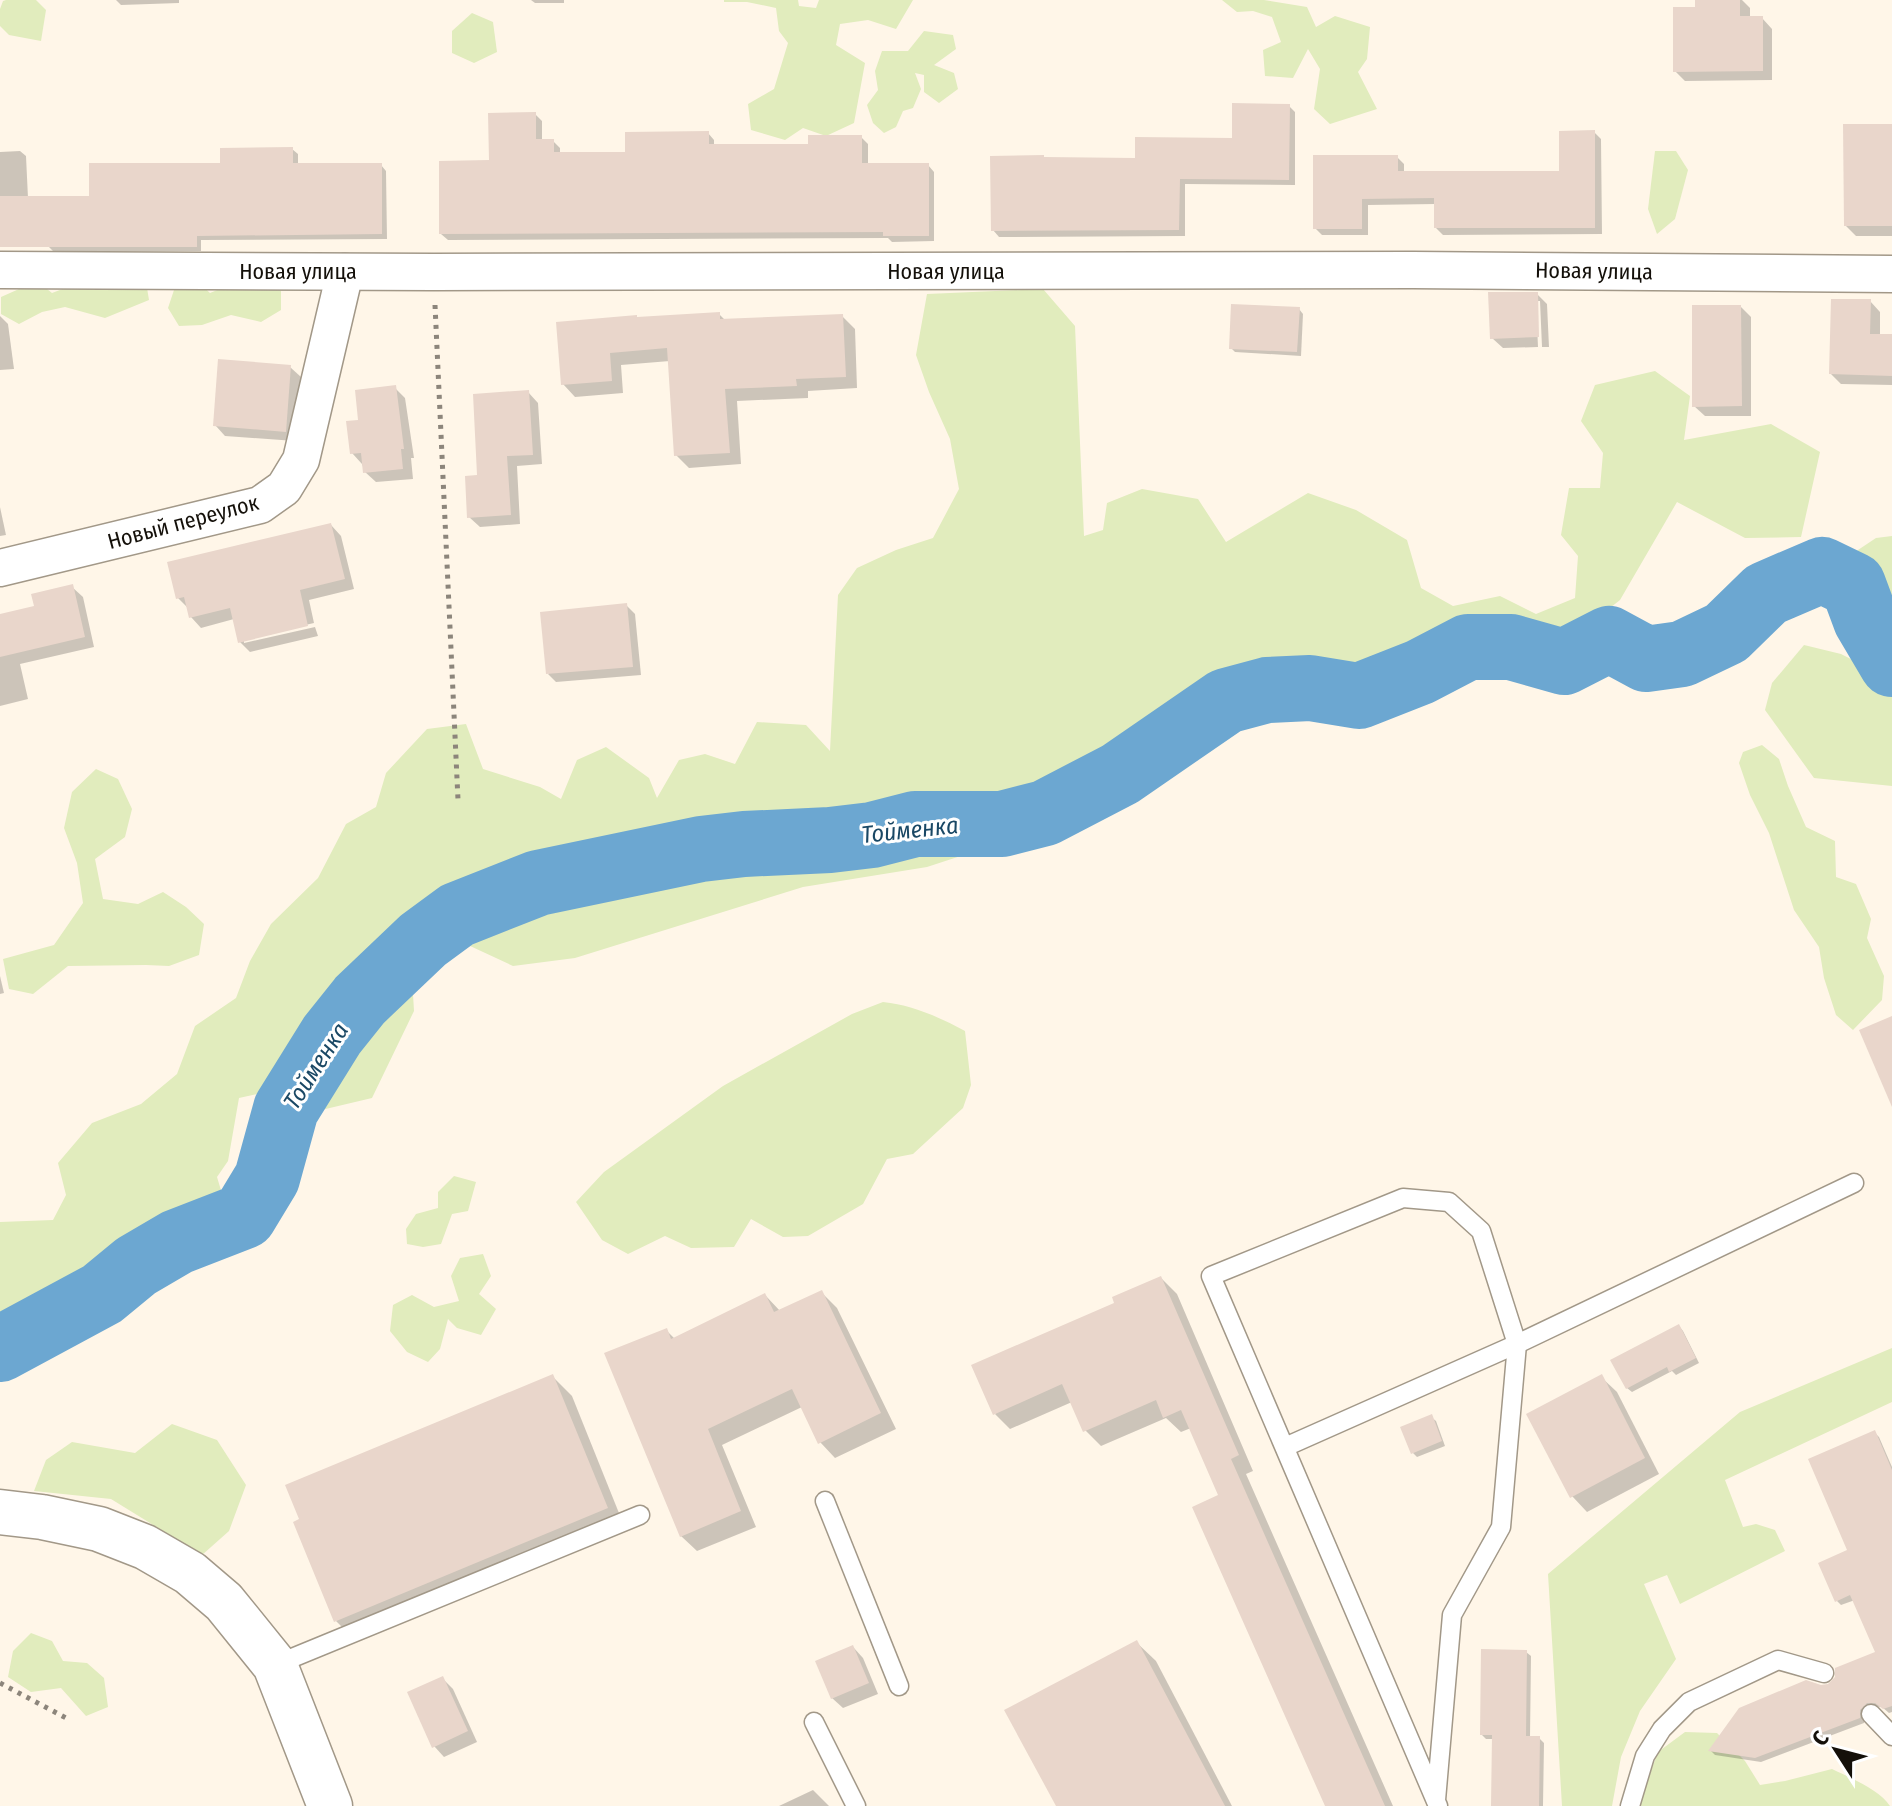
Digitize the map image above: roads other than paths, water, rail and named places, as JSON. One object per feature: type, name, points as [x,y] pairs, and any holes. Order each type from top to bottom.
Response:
[{"type":"street","name":"Новая улица","points":[[0,270],[1429,270],[1892,274]]},
{"type":"street","name":"Новый переулок","points":[[0,568],[260,505],[284,488],[301,460],[345,272]]},
{"type":"street","points":[[0,1512],[99,1529],[145,1547],[190,1573],[224,1602],[275,1665],[330,1806]]},
{"type":"lane","points":[[1285,1447],[1517,1344],[1854,1183]]},
{"type":"lane","points":[[1403,1198],[1449,1202],[1481,1231],[1517,1344],[1501,1527],[1452,1615],[1437,1803],[1211,1276],[1403,1198]]},
{"type":"lane","points":[[825,1501],[899,1686]]},
{"type":"lane","points":[[275,1665],[640,1515]]},
{"type":"lane","points":[[1630,1806],[1645,1756],[1662,1729],[1689,1702],[1778,1660],[1824,1673]]},
{"type":"lane","points":[[1871,1714],[1892,1736]]},
{"type":"lane","points":[[814,1722],[856,1806]]},
{"type":"waterway","name":"Тойменка","points":[[0,1349],[102,1294],[136,1266],[177,1242],[244,1216],[267,1178],[286,1109],[332,1035],[360,1000],[423,940],[457,915],[538,883],[701,849],[830,840],[872,835],[915,824],[1002,824],[1045,813],[1120,774],[1226,701],[1267,690],[1310,688],[1359,696],[1420,672],[1468,647],[1511,647],[1564,662],[1609,639],[1646,659],[1682,654],[1726,633],[1766,594],[1822,570],[1853,585],[1866,620],[1892,664]]}]
